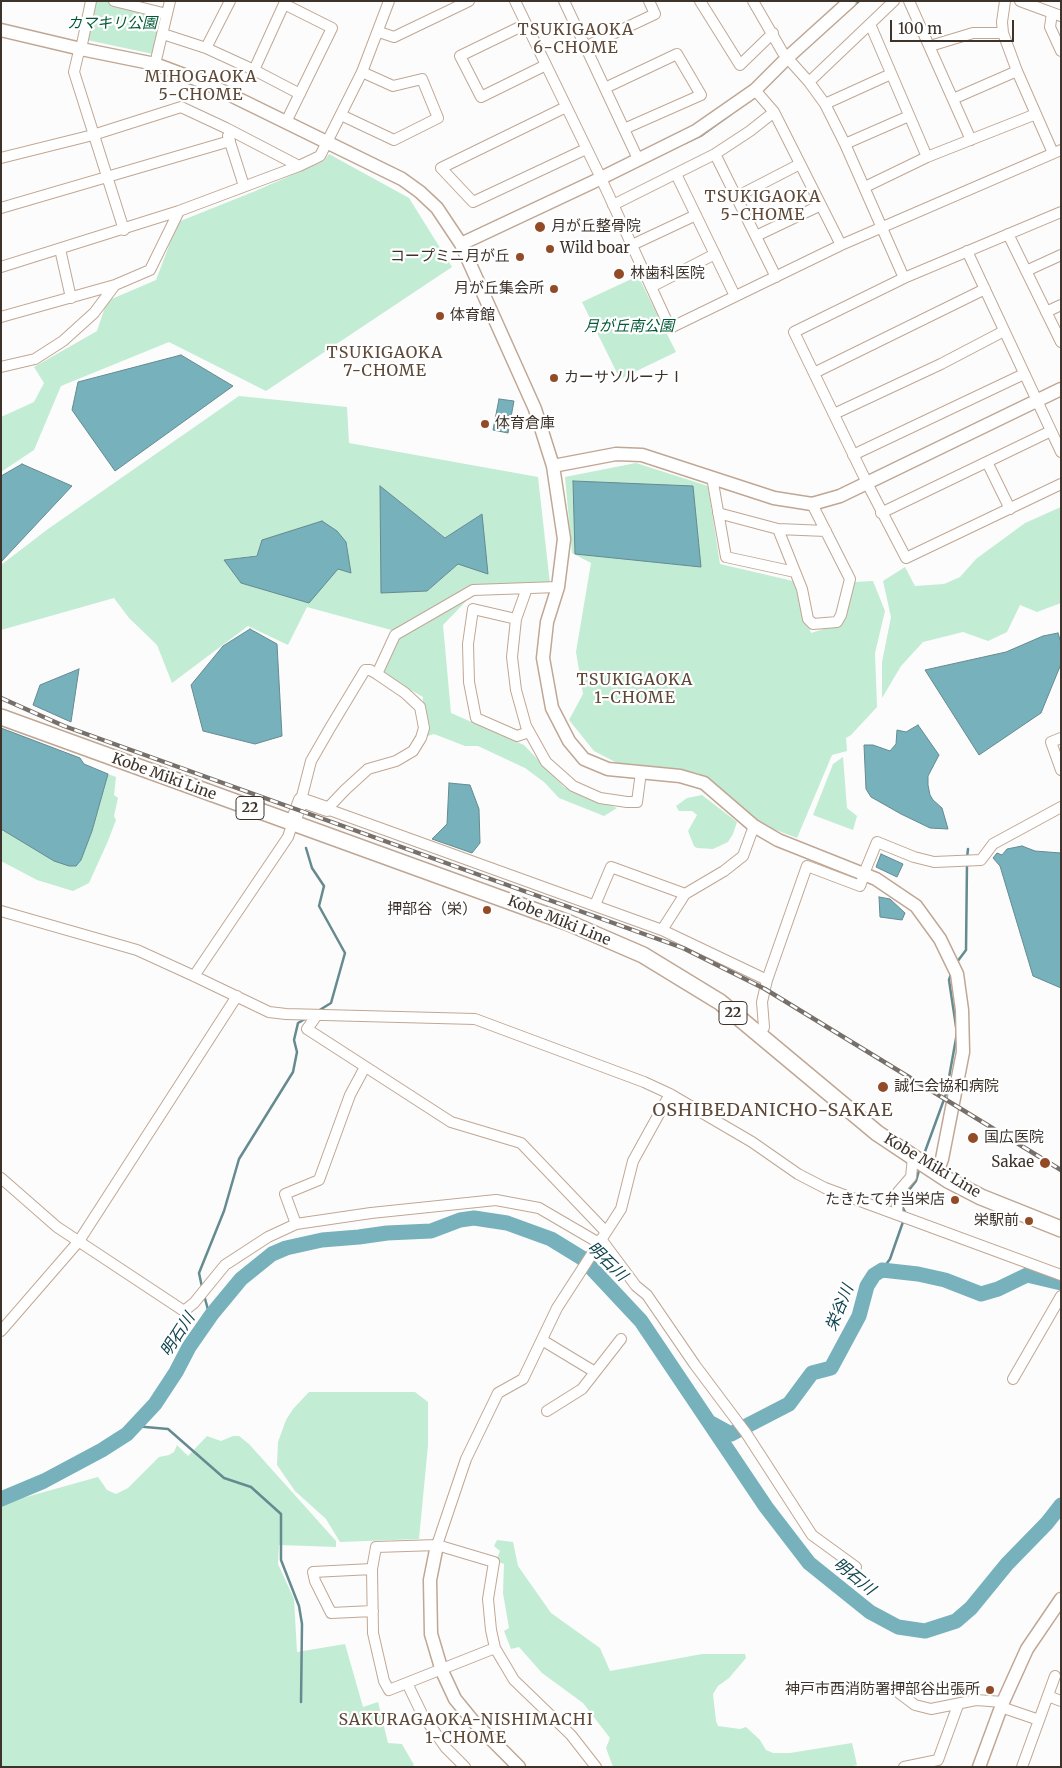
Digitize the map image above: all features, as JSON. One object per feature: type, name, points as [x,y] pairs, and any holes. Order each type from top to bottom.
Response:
[{"type":"main road","name":"Kobe Miki Line","points":[[1,717],[569,923],[643,955],[720,1002],[878,1133],[923,1164],[981,1197],[1061,1229]]},
{"type":"main road","points":[[294,822],[301,800],[327,809]]},
{"type":"street","points":[[91,1],[74,72],[124,230]]},
{"type":"street","points":[[114,1],[168,14]]},
{"type":"street","points":[[155,64],[170,1]]},
{"type":"street","points":[[206,48],[230,1]]},
{"type":"street","points":[[1,267],[124,230],[179,211],[299,166],[320,156],[362,72],[379,32],[389,1]]},
{"type":"street","points":[[379,32],[394,37],[469,1]]},
{"type":"street","points":[[514,1],[613,205],[670,328],[841,245],[1057,151],[1036,114],[1017,72],[1003,33],[1002,22],[1005,1]]},
{"type":"street","points":[[585,47],[655,14],[649,1]]},
{"type":"street","points":[[700,1],[740,66],[773,34]]},
{"type":"street","points":[[754,1],[787,58],[809,82],[825,104],[845,144],[904,278]]},
{"type":"street","points":[[461,244],[696,131],[755,90],[850,1]]},
{"type":"street","points":[[809,82],[894,1]]},
{"type":"street","points":[[909,1],[971,140]]},
{"type":"street","points":[[1020,1],[1057,14],[1050,27],[1061,51]]},
{"type":"street","points":[[567,2],[585,47],[638,159]]},
{"type":"street","points":[[254,70],[284,4],[332,28],[286,122]]},
{"type":"street","points":[[526,24],[460,56],[481,96],[546,65]]},
{"type":"street","points":[[870,24],[927,157]]},
{"type":"street","points":[[1,30],[155,64],[206,83],[402,179],[437,208],[461,244],[535,408],[553,466],[564,540],[558,587],[547,622],[544,658],[552,708],[569,741],[584,759],[608,769],[680,776],[704,783],[754,826],[778,840],[865,873],[876,879],[916,906],[940,939],[957,974],[962,1010],[963,1052],[942,1159],[923,1164],[898,1192],[903,1216]]},
{"type":"street","points":[[930,46],[973,33],[1003,33]]},
{"type":"street","points":[[163,34],[206,48],[300,94]]},
{"type":"street","points":[[605,88],[677,54],[701,95],[624,129]]},
{"type":"street","points":[[341,115],[394,140],[438,118],[422,79],[393,86],[362,72]]},
{"type":"street","points":[[953,99],[1017,72]]},
{"type":"street","points":[[825,104],[891,74]]},
{"type":"street","points":[[755,90],[774,112],[841,245]]},
{"type":"street","points":[[566,107],[440,168],[473,202],[586,149]]},
{"type":"street","points":[[1,158],[181,108],[226,128],[299,166]]},
{"type":"street","points":[[613,205],[715,154],[750,131],[774,112]]},
{"type":"street","points":[[864,186],[927,157],[1036,114]]},
{"type":"street","points":[[845,144],[909,116]]},
{"type":"street","points":[[226,128],[244,186]]},
{"type":"street","points":[[1,208],[230,141]]},
{"type":"street","points":[[715,154],[776,277]]},
{"type":"street","points":[[736,197],[800,164]]},
{"type":"street","points":[[676,174],[735,296]]},
{"type":"street","points":[[756,236],[821,205]]},
{"type":"street","points":[[1,317],[114,285],[150,270],[179,211]]},
{"type":"street","points":[[1061,212],[904,278],[794,332],[881,513],[906,558],[1061,484]]},
{"type":"street","points":[[632,245],[696,215]]},
{"type":"street","points":[[1008,234],[1061,342]]},
{"type":"street","points":[[60,249],[71,298]]},
{"type":"street","points":[[967,251],[1061,452]]},
{"type":"street","points":[[651,287],[715,254]]},
{"type":"street","points":[[1026,271],[1061,255]]},
{"type":"street","points":[[1,367],[35,358],[63,341],[94,313],[114,285]]},
{"type":"street","points":[[814,374],[985,289]]},
{"type":"street","points":[[1046,312],[1061,305]]},
{"type":"street","points":[[834,414],[941,364],[1004,331]]},
{"type":"street","points":[[853,455],[1024,374]]},
{"type":"street","points":[[553,466],[616,454],[642,455],[774,498],[812,504],[840,496],[1061,389]]},
{"type":"street","points":[[881,513],[1051,431]]},
{"type":"street","points":[[987,462],[1010,509]]},
{"type":"street","points":[[712,477],[726,557],[795,572]]},
{"type":"street","points":[[778,529],[804,597],[808,619],[813,624],[837,622],[841,615],[850,579],[812,504]]},
{"type":"street","points":[[718,513],[778,529],[826,531]]},
{"type":"street","points":[[378,674],[395,635],[466,592],[476,589],[558,587]]},
{"type":"street","points":[[527,588],[516,619],[512,656],[516,690],[526,726],[546,762],[574,786],[600,798],[637,802],[641,772]]},
{"type":"street","points":[[516,619],[473,609],[468,644],[469,682],[476,718],[517,736],[529,732]]},
{"type":"street","points":[[301,800],[311,762],[365,670],[370,670],[405,692],[420,707],[424,728],[422,738],[413,751],[396,761],[368,770],[344,790],[327,809],[595,904],[662,930],[767,980]]},
{"type":"street","points":[[1060,766],[1051,742],[1061,738]]},
{"type":"street","points":[[760,1035],[764,1027],[762,1002],[767,980],[807,866],[860,886],[876,842],[914,857],[934,862],[981,860],[993,844],[1061,807]]},
{"type":"street","points":[[194,976],[288,836],[294,822]]},
{"type":"street","points":[[662,930],[686,894],[724,871],[743,856],[754,826]]},
{"type":"street","points":[[595,904],[611,867],[686,894]]},
{"type":"street","points":[[1,910],[137,950],[269,1012],[474,1019],[644,1082],[670,1094],[752,1142],[798,1174],[825,1188],[1061,1275]]},
{"type":"street","points":[[1,1332],[79,1241],[237,996]]},
{"type":"street","points":[[316,1015],[307,1029],[451,1122],[522,1143],[602,1238],[636,1286],[648,1295],[695,1365],[746,1433],[812,1535],[856,1567]]},
{"type":"street","points":[[296,1224],[285,1194],[320,1180],[350,1095],[365,1067]]},
{"type":"street","points":[[519,1767],[467,1714],[456,1699],[442,1671],[431,1634],[430,1580],[437,1544],[466,1459],[498,1393],[522,1379],[557,1308],[621,1209],[633,1161],[670,1094]]},
{"type":"street","points":[[1,1178],[57,1226],[184,1312],[226,1265],[268,1237],[296,1224],[371,1212],[496,1200],[539,1208],[602,1238]]},
{"type":"street","points":[[1013,1379],[1061,1296]]},
{"type":"street","points":[[547,1411],[582,1389],[621,1339]]},
{"type":"street","points":[[542,1340],[595,1372]]},
{"type":"street","points":[[495,1648],[442,1671],[389,1690],[384,1682],[373,1633],[372,1569],[376,1547],[437,1544],[494,1562],[488,1599],[495,1648],[514,1680],[571,1735],[596,1767]]},
{"type":"street","points":[[372,1569],[313,1572],[315,1581],[331,1613],[373,1612]]},
{"type":"street","points":[[979,1767],[1002,1704],[1027,1649],[1061,1599]]},
{"type":"street","points":[[1022,1767],[1055,1676]]},
{"type":"street","points":[[407,1683],[422,1714],[446,1748],[465,1767]]},
{"type":"street","points":[[899,1693],[915,1705],[931,1709],[976,1700],[1002,1704],[1039,1720]]},
{"type":"street","points":[[1048,1696],[1061,1702]]},
{"type":"street","points":[[904,1767],[937,1763],[958,1704]]},
{"type":"green space","name":"カマキリ公園","points":[[95,1],[163,13],[153,54],[87,40]]},
{"type":"green space","points":[[329,154],[409,198],[452,267],[266,391],[169,342],[61,386],[34,450],[1,472],[1,417],[34,402],[44,383],[34,367],[97,331],[107,301],[156,280],[178,222],[324,161]]},
{"type":"green space","name":"月が丘南公園","points":[[638,276],[676,352],[620,379],[582,302]]},
{"type":"green space","points":[[239,396],[347,407],[349,443],[538,477],[550,584],[510,583],[471,586],[395,631],[307,607],[288,645],[248,626],[172,683],[157,645],[129,618],[114,598],[1,630],[1,565],[48,529]],"holes":[[[380,487],[446,538],[481,514],[458,564],[427,591]],[[346,542],[351,573],[338,569],[224,560]]]},
{"type":"green space","points":[[636,463],[708,486],[720,564],[793,581],[811,633],[836,625],[854,582],[873,581],[885,611],[875,653],[877,707],[846,738],[847,751],[832,755],[797,838],[760,824],[698,773],[625,767],[594,751],[569,720],[583,694],[576,652],[591,563],[572,553],[565,477]]},
{"type":"green space","points":[[1061,507],[1061,603],[1037,612],[1020,605],[1007,632],[988,641],[963,632],[923,642],[901,666],[882,698],[882,662],[891,617],[883,581],[905,567],[915,586],[944,584],[960,577],[976,559],[1025,523]]},
{"type":"green space","points":[[472,595],[443,625],[451,713],[524,745],[564,787],[617,808],[604,816],[559,798],[544,782],[525,768],[478,746],[465,746],[434,734],[421,738],[423,697],[381,671],[398,637],[424,625]]},
{"type":"green space","points":[[843,757],[847,808],[857,816],[853,830],[813,815],[833,764]]},
{"type":"green space","points":[[108,774],[116,777],[114,795],[118,798],[114,816],[116,820],[89,883],[73,891],[37,880],[1,861],[1,829],[54,861],[81,860],[92,831]]},
{"type":"green space","points":[[702,795],[737,822],[728,842],[713,849],[697,848],[694,846],[688,831],[697,815],[692,811],[679,811],[676,806],[687,798]]},
{"type":"green space","points":[[309,1392],[415,1392],[428,1402],[428,1445],[419,1539],[340,1542],[326,1519],[295,1491],[277,1465],[278,1442],[286,1420],[293,1409]]},
{"type":"green space","points":[[207,1436],[221,1441],[233,1436],[239,1436],[249,1444],[336,1541],[336,1547],[279,1545],[278,1564],[294,1599],[297,1652],[345,1644],[363,1707],[378,1702],[388,1743],[402,1744],[414,1765],[411,1767],[1,1767],[1,1504],[98,1477],[107,1490],[116,1494],[128,1488],[159,1457],[174,1452],[177,1445],[188,1456]]},
{"type":"green space","points":[[497,1540],[513,1542],[518,1566],[551,1613],[600,1648],[610,1671],[702,1654],[745,1654],[746,1658],[729,1678],[718,1686],[713,1694],[718,1726],[740,1729],[746,1727],[760,1740],[766,1750],[773,1753],[790,1753],[852,1743],[857,1765],[848,1767],[613,1767],[606,1748],[610,1738],[583,1703],[542,1673],[519,1647],[511,1649],[504,1631],[509,1628],[503,1593],[504,1564],[496,1561],[500,1551],[494,1546]]},
{"type":"water","points":[[181,355],[233,386],[115,471],[72,410],[78,382]]},
{"type":"water","points":[[499,399],[514,401],[508,433],[493,430]]},
{"type":"water","points":[[22,464],[72,486],[1,562],[1,476]]},
{"type":"water","points":[[573,481],[693,486],[701,567],[575,554]]},
{"type":"water","points":[[380,486],[445,538],[482,514],[488,574],[458,564],[427,591],[381,593]]},
{"type":"water","points":[[322,521],[337,531],[346,542],[351,573],[338,569],[309,603],[241,583],[224,560],[257,556],[262,540]]},
{"type":"water","points":[[250,629],[277,644],[282,736],[255,744],[203,731],[191,685],[223,646]]},
{"type":"water","points":[[1058,633],[1061,643],[1061,664],[1041,713],[979,755],[925,670],[1006,652],[1043,636]]},
{"type":"water","points":[[79,669],[71,722],[33,705],[40,685]]},
{"type":"water","points":[[918,725],[939,755],[928,776],[928,785],[933,800],[942,808],[948,829],[930,828],[901,814],[871,797],[866,789],[864,745],[873,745],[890,751],[896,744],[897,730],[906,732]]},
{"type":"water","points":[[1,728],[80,758],[84,764],[108,774],[92,831],[81,860],[76,866],[69,866],[54,861],[1,829]]},
{"type":"water","points":[[449,783],[470,785],[479,809],[480,843],[472,853],[432,839],[447,824]]},
{"type":"water","points":[[1022,846],[1035,851],[1061,853],[1061,988],[1033,976],[1000,866],[993,858],[997,853],[1002,855],[1007,849]]},
{"type":"water","points":[[881,854],[903,864],[897,877],[876,867]]},
{"type":"water","points":[[879,897],[890,899],[905,913],[902,920],[880,917]]},
{"type":"waterway","points":[[852,7],[859,1]]},
{"type":"waterway","points":[[685,143],[702,135],[731,114]]},
{"type":"waterway","points":[[306,848],[312,868],[324,886],[319,906],[345,953],[331,1003],[318,1011]]},
{"type":"waterway","points":[[967,858],[968,849]]},
{"type":"waterway","points":[[957,962],[966,950],[967,863]]},
{"type":"waterway","points":[[923,1157],[946,1094],[957,1033],[949,980],[951,974]]},
{"type":"waterway","points":[[202,1287],[199,1273],[224,1211],[239,1159],[293,1072],[297,1052],[294,1040],[298,1023],[305,1019]]},
{"type":"waterway","points":[[906,1214],[902,1206],[905,1195],[916,1181],[920,1167]]},
{"type":"waterway","name":"明石川","points":[[1,1499],[44,1481],[102,1450],[127,1434],[155,1404],[176,1372],[189,1347],[212,1314],[241,1279],[272,1254],[286,1248],[322,1240],[387,1233],[431,1231],[460,1220],[474,1218],[507,1223],[551,1239],[582,1258],[641,1321],[766,1507],[809,1563],[870,1612],[898,1627],[925,1631],[956,1621],[971,1608],[1007,1564],[1047,1523],[1061,1505]]},
{"type":"waterway","points":[[882,1270],[890,1259],[904,1219]]},
{"type":"waterway","name":"栄谷川","points":[[711,1423],[731,1434],[789,1404],[812,1373],[831,1368],[859,1316],[867,1286],[874,1275],[882,1270],[918,1274],[945,1280],[981,1294],[998,1289],[1027,1275],[1061,1283]]},
{"type":"waterway","points":[[204,1295],[210,1317]]},
{"type":"waterway","points":[[134,1426],[168,1429],[224,1478],[251,1487],[281,1514],[281,1560],[299,1606],[302,1624],[301,1702]]},
{"type":"railway","points":[[1,698],[64,726],[683,948],[765,989],[1061,1170]]},
{"type":"place","name":"月が丘整骨院","points":[[540,227]]},
{"type":"place","name":"Wild boar","points":[[550,249]]},
{"type":"place","name":"コープミニ月が丘","points":[[520,257]]},
{"type":"place","name":"林歯科医院","points":[[619,274]]},
{"type":"place","name":"月が丘集会所","points":[[554,289]]},
{"type":"place","name":"体育館","points":[[440,316]]},
{"type":"place","name":"カーサソルーナⅠ","points":[[554,378]]},
{"type":"place","name":"体育倉庫","points":[[485,424]]},
{"type":"place","name":"押部谷（栄）","points":[[487,910]]},
{"type":"place","name":"誠仁会協和病院","points":[[883,1087]]},
{"type":"place","name":"国広医院","points":[[973,1138]]},
{"type":"place","name":"Sakae","points":[[1045,1163]]},
{"type":"place","name":"たきたて弁当栄店","points":[[955,1200]]},
{"type":"place","name":"栄駅前","points":[[1029,1221]]},
{"type":"place","name":"神戸市西消防署押部谷出張所","points":[[990,1690]]},
{"type":"district","name":"TSUKIGAOKA 6-CHOME","points":[[576,39]]},
{"type":"district","name":"MIHOGAOKA 5-CHOME","points":[[201,86]]},
{"type":"district","name":"TSUKIGAOKA 5-CHOME","points":[[763,206]]},
{"type":"district","name":"TSUKIGAOKA 7-CHOME","points":[[385,362]]},
{"type":"district","name":"TSUKIGAOKA 1-CHOME","points":[[635,689]]},
{"type":"district","name":"OSHIBEDANICHO-SAKAE","points":[[773,1111]]},
{"type":"district","name":"SAKURAGAOKA-NISHIMACHI 1-CHOME","points":[[466,1729]]}]
